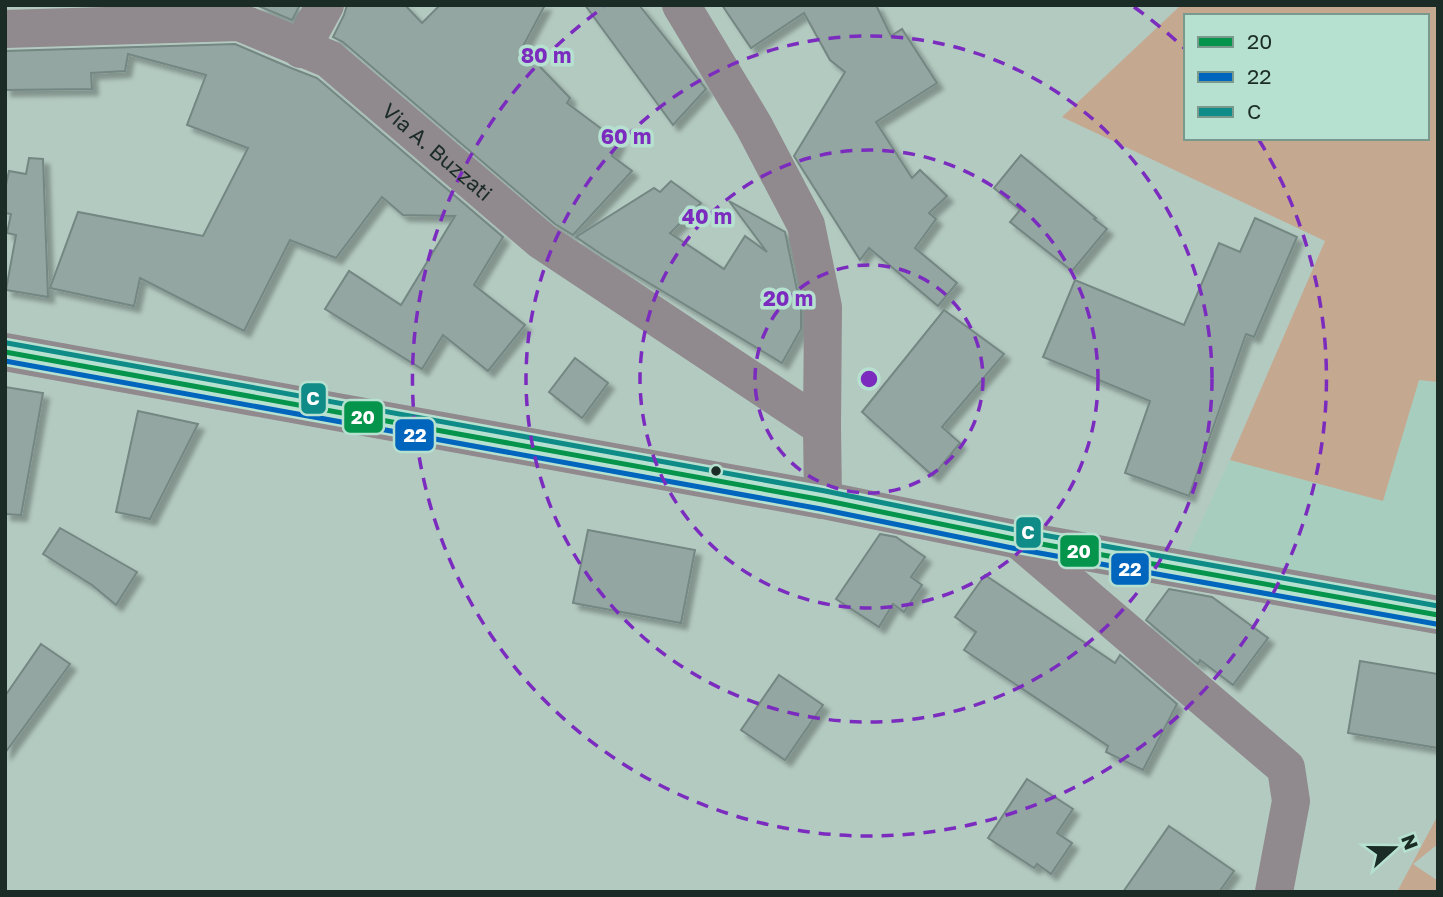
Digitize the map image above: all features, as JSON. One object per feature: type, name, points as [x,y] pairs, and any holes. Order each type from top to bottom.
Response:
[{"type":"street","points":[[301,49],[325,5]]},
{"type":"street","points":[[681,5],[754,126],[806,225],[823,307],[823,500]]},
{"type":"street","name":"Via A. Buzzati","points":[[5,29],[64,16],[239,22],[329,59],[542,241],[822,427]]},
{"type":"street","points":[[5,352],[1438,615]]},
{"type":"street","points":[[1019,540],[1286,768],[1291,801],[1274,892]]},
{"type":"shaded area","points":[[1181,5],[1438,5],[1438,382],[1419,380],[1383,501],[1230,460],[1325,241],[1062,117]]},
{"type":"shaded area","points":[[1419,380],[1438,382],[1438,601],[1185,557],[1230,460],[1383,500]]},
{"type":"shaded area","points":[[1438,815],[1438,844],[1413,864],[1438,881],[1438,892],[1397,892]]},
{"type":"building","points":[[256,5],[300,5],[292,20]]},
{"type":"building","points":[[347,5],[405,5],[422,23],[440,5],[545,5],[522,48],[570,98],[567,103],[619,142],[612,156],[632,171],[573,235],[555,224],[343,42],[333,37]]},
{"type":"building","points":[[585,5],[639,5],[706,89],[673,125]]},
{"type":"building","points":[[722,5],[876,5],[891,36],[902,29],[937,83],[876,122],[912,178],[920,170],[947,196],[929,213],[936,219],[915,248],[957,283],[938,306],[869,248],[860,260],[794,156],[845,72],[830,60],[804,13],[751,48]]},
{"type":"building","points":[[235,44],[317,78],[503,237],[474,285],[525,325],[488,371],[443,335],[422,369],[325,309],[349,271],[401,305],[455,216],[403,215],[382,197],[336,258],[290,240],[244,331],[140,278],[134,306],[50,288],[78,212],[203,236],[248,148],[187,125],[206,75],[128,54],[125,71],[91,73],[92,89],[5,90],[5,51]]},
{"type":"building","points":[[1021,155],[1107,229],[1072,271],[1010,222],[1020,210],[994,188]]},
{"type":"building","points":[[29,158],[43,159],[48,297],[6,290],[16,235],[7,233],[11,214],[5,213],[5,189],[9,171],[26,174]]},
{"type":"building","points":[[671,181],[701,203],[670,233],[724,269],[745,236],[767,252],[729,201],[785,232],[801,309],[801,329],[782,363],[576,237],[654,188],[660,192]]},
{"type":"building","points":[[1255,218],[1297,237],[1254,337],[1246,334],[1189,496],[1125,473],[1150,401],[1043,357],[1075,280],[1184,325],[1219,243],[1240,252]]},
{"type":"building","points":[[944,310],[1004,354],[942,427],[960,443],[933,476],[862,412]]},
{"type":"building","points":[[575,358],[608,383],[582,418],[549,392]]},
{"type":"building","points":[[5,387],[43,393],[21,515],[5,514]]},
{"type":"building","points":[[138,411],[198,424],[150,519],[116,512]]},
{"type":"building","points":[[60,528],[137,572],[116,605],[92,585],[43,554]]},
{"type":"building","points":[[588,530],[695,550],[681,623],[573,603]]},
{"type":"building","points":[[880,534],[896,537],[925,557],[911,577],[922,585],[904,612],[893,604],[879,627],[836,599]]},
{"type":"building","points":[[985,575],[1115,663],[1120,655],[1177,704],[1143,770],[1106,752],[1108,746],[964,650],[976,632],[955,617]]},
{"type":"building","points":[[1169,589],[1212,597],[1268,638],[1233,685],[1200,660],[1198,664],[1146,620]]},
{"type":"building","points":[[41,644],[70,664],[5,753],[5,696]]},
{"type":"building","points":[[1360,661],[1438,674],[1438,748],[1348,733]]},
{"type":"building","points":[[779,675],[823,705],[785,760],[741,730]]},
{"type":"building","points":[[1027,779],[1073,809],[1057,833],[1072,843],[1051,874],[1037,864],[1034,868],[988,838]]},
{"type":"building","points":[[1169,826],[1234,871],[1219,892],[1123,892]]},
{"type":"transit line","name":"C","points":[[7,343],[825,491],[1021,531],[1438,606]]},
{"type":"transit line","name":"20","points":[[5,352],[1438,615]]},
{"type":"transit line","name":"22","points":[[5,361],[1436,624]]}]
